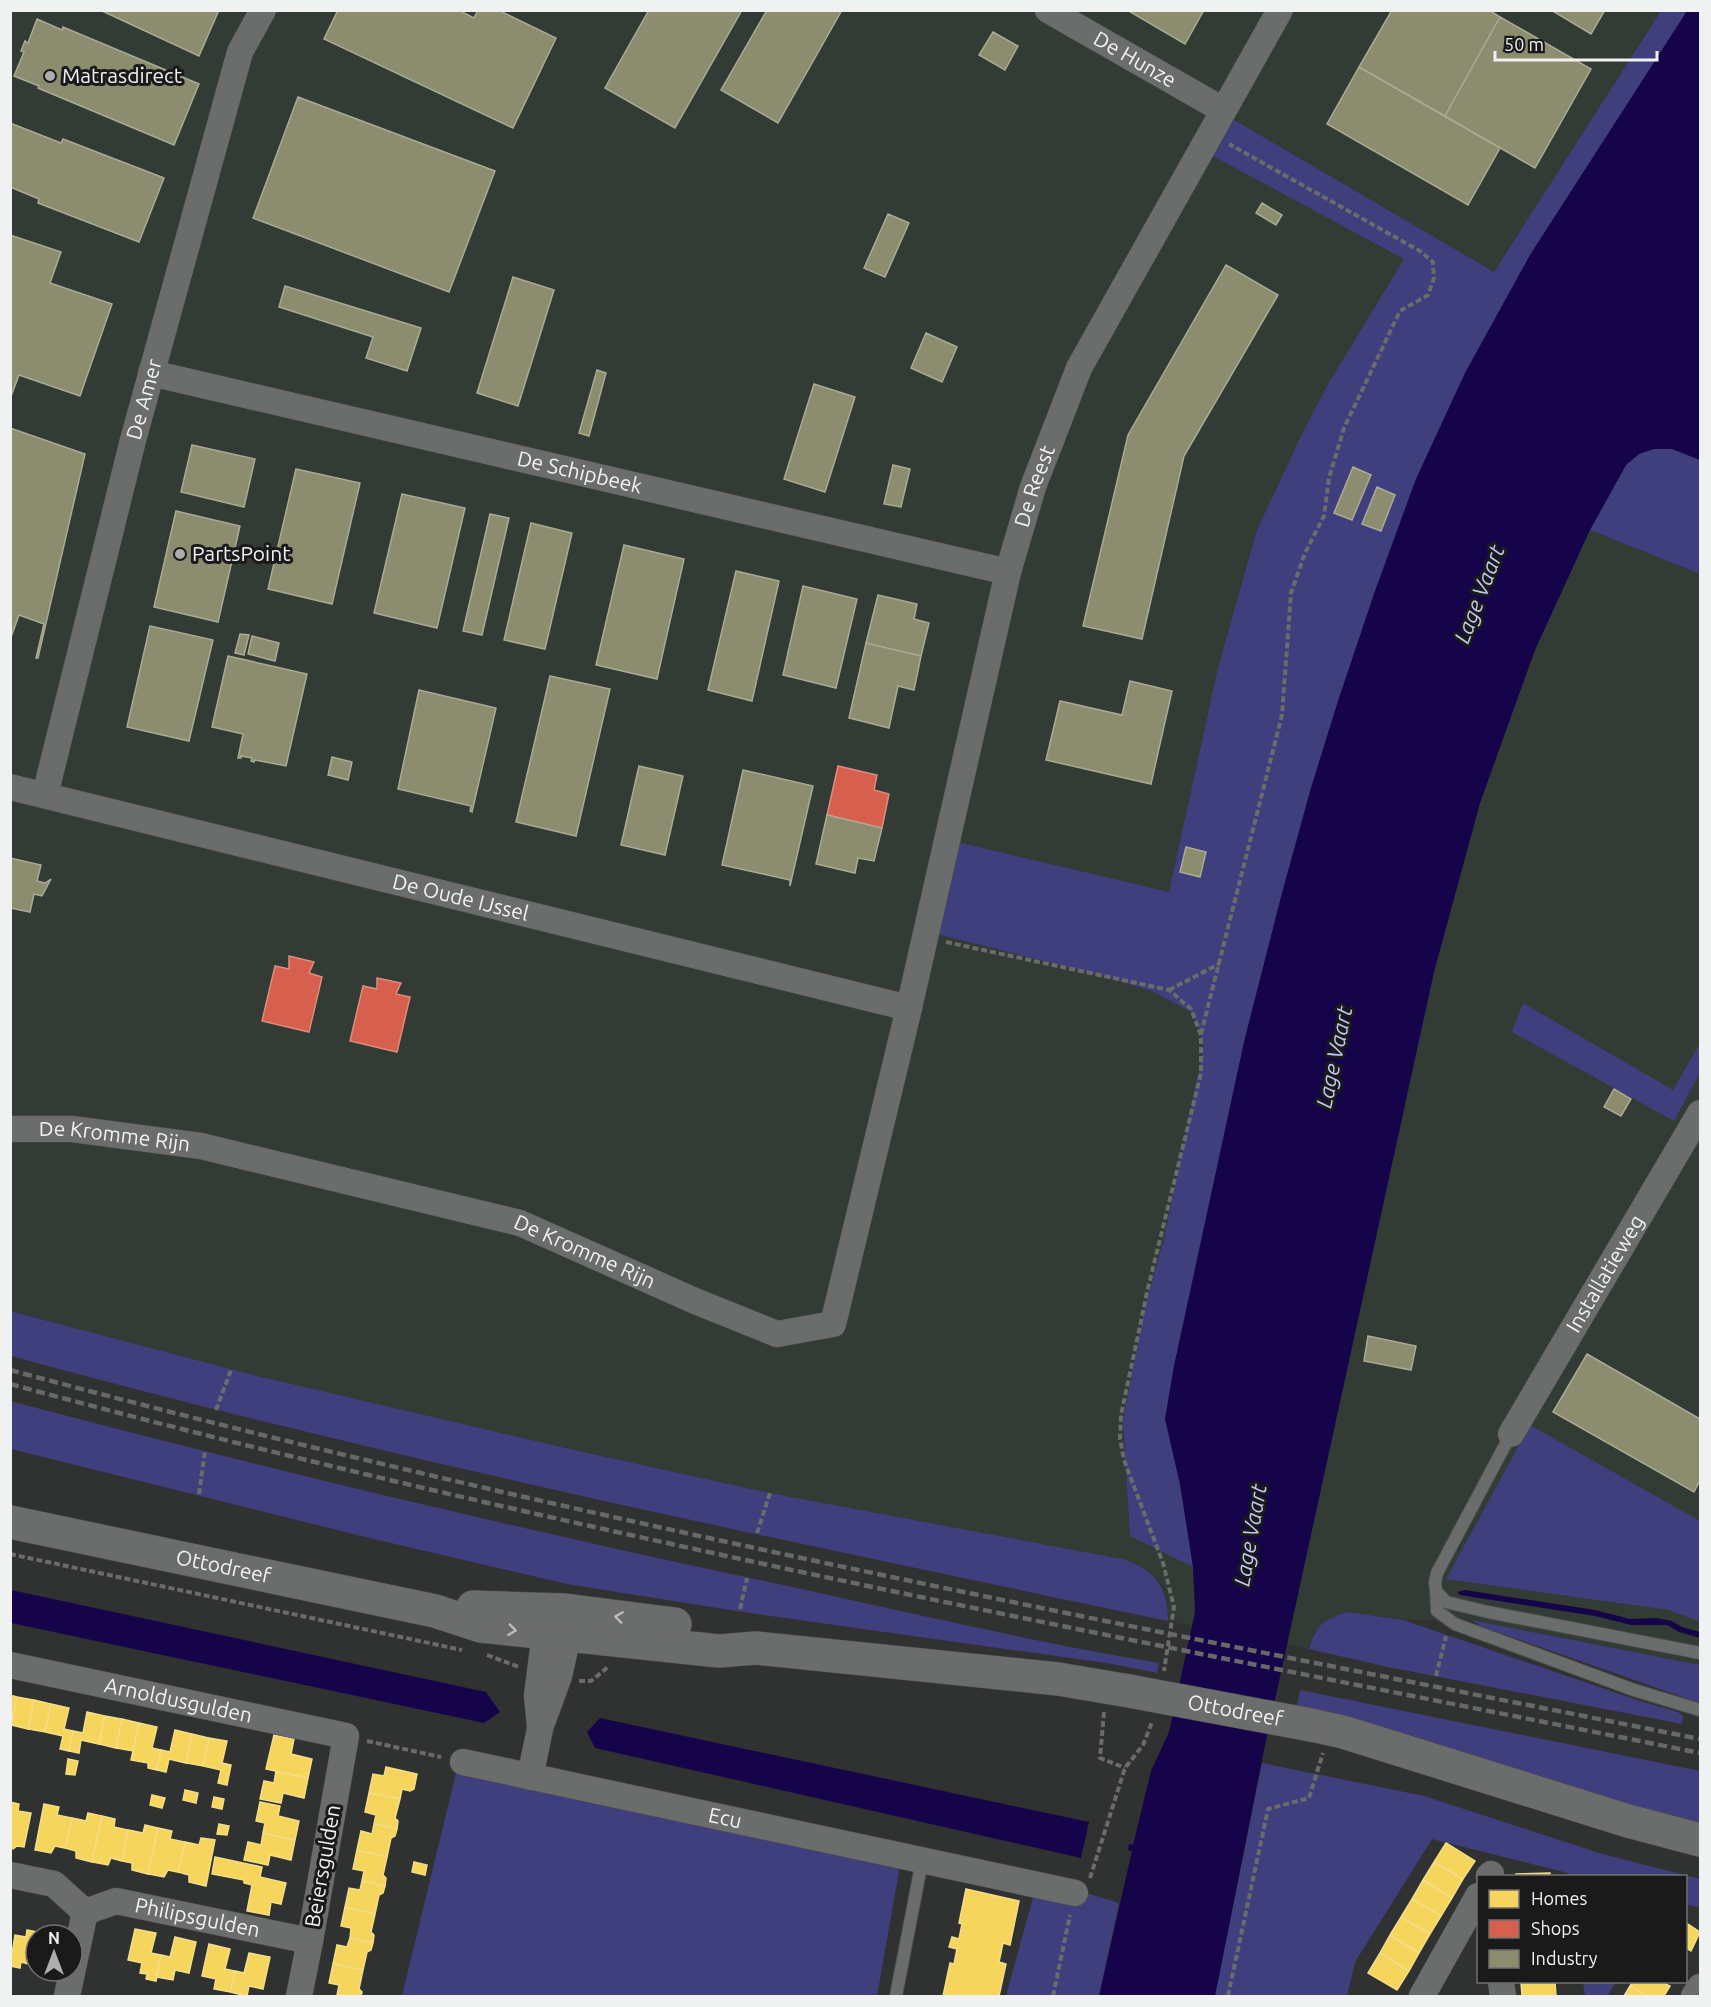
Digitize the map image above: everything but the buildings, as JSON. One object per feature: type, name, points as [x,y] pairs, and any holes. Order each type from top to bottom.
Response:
[{"type":"street","name":"De Amer","points":[[45,795],[151,373],[240,52],[263,10]]},
{"type":"street","name":"De Hunze","points":[[1048,10],[1223,110]]},
{"type":"street","name":"De Reest","points":[[909,1008],[1008,572],[1033,487],[1079,368],[1280,10]]},
{"type":"street","name":"De Schipbeek","points":[[151,373],[1008,572]]},
{"type":"street","name":"De Oude IJssel","points":[[10,787],[909,1008]]},
{"type":"street","name":"De Kromme Rijn","points":[[10,1129],[72,1129],[201,1146],[520,1223],[777,1334],[833,1324],[909,1008]]},
{"type":"street","name":"Installatieweg","points":[[1511,1434],[1701,1113]]},
{"type":"street","name":"Ottodreef","points":[[10,1522],[435,1611],[481,1626],[559,1626],[719,1651],[756,1648],[1058,1679],[1117,1698],[1318,1736],[1353,1736],[1628,1821],[1701,1840]]},
{"type":"street","points":[[540,1726],[537,1696],[559,1626]]},
{"type":"street","name":"Arnoldusgulden","points":[[10,1665],[346,1736]]},
{"type":"street","points":[[530,1777],[550,1674]]},
{"type":"street","name":"Beiersgulden","points":[[299,1996],[346,1736]]},
{"type":"street","name":"Ecu","points":[[464,1762],[1075,1893]]},
{"type":"street","points":[[10,1875],[54,1884],[85,1912],[68,1996]]},
{"type":"street","points":[[1422,1996],[1477,1900]]},
{"type":"street","name":"Philipsgulden","points":[[85,1912],[116,1901],[310,1941]]},
{"type":"street","points":[[1694,1996],[1701,1987]]},
{"type":"lane","points":[[1511,1434],[1437,1573],[1435,1583],[1437,1611],[1455,1624],[1634,1690],[1701,1710]]},
{"type":"lane","points":[[1436,1591],[1446,1602],[1488,1612],[1701,1653]]},
{"type":"lane","points":[[896,1996],[922,1861]]},
{"type":"path","points":[[1163,1673],[1174,1607],[1163,1563],[1124,1460],[1120,1439],[1121,1415],[1148,1288],[1201,1073],[1201,1035],[1282,715],[1291,592],[1305,553],[1324,516],[1329,478],[1344,428],[1400,311],[1428,295],[1434,278],[1433,262],[1420,251],[1210,134]]},
{"type":"path","points":[[925,938],[1169,990],[1191,1009],[1201,1035]]},
{"type":"path","points":[[1169,990],[1219,964]]},
{"type":"path","points":[[216,1410],[231,1370]]},
{"type":"path","points":[[199,1494],[205,1451]]},
{"type":"path","points":[[757,1533],[770,1493]]},
{"type":"path","points":[[740,1609],[747,1578]]},
{"type":"path","points":[[1436,1676],[1447,1635]]},
{"type":"path","points":[[1117,1698],[1100,1758],[1125,1768]]},
{"type":"path","points":[[1053,1996],[1075,1893],[1092,1876],[1125,1768],[1143,1745],[1154,1716]]},
{"type":"path","points":[[346,1736],[464,1762]]},
{"type":"path","points":[[1228,1996],[1269,1809],[1309,1798],[1318,1736]]},
{"type":"shaded area","points":[[10,11],[1700,11],[1700,1665],[1471,1620],[1403,1620],[1348,1612],[1314,1632],[1309,1649],[1168,1621],[1168,1605],[1164,1588],[1152,1573],[1135,1563],[770,1493],[401,1411],[231,1370],[11,1311]]},
{"type":"shaded area","points":[[1661,11],[1687,11],[1530,255],[1465,373],[1416,479],[1375,591],[1311,788],[1244,1042],[1174,1366],[1165,1419],[1180,1484],[1193,1567],[1130,1536],[1123,1421],[1144,1311],[1164,1239],[1204,1045],[1193,1013],[1152,991],[937,934],[957,842],[1169,892],[1218,668],[1257,530],[1327,386],[1404,259],[1213,156],[1234,120],[1494,272]]},
{"type":"shaded area","points":[[1654,449],[1672,449],[1700,460],[1700,574],[1590,530],[1626,465],[1639,454]]},
{"type":"shaded area","points":[[1523,1003],[1673,1090],[1700,1043],[1700,1073],[1674,1121],[1512,1032]]},
{"type":"shaded area","points":[[10,1311],[253,1375],[566,1448],[770,1493],[1122,1559],[1143,1568],[1157,1581],[1165,1598],[1168,1621],[733,1529],[443,1464],[155,1394],[11,1356]]},
{"type":"shaded area","points":[[10,1401],[301,1475],[495,1521],[973,1627],[1159,1663],[1157,1673],[1113,1664],[743,1612],[567,1584],[374,1539],[11,1449]]},
{"type":"shaded area","points":[[1530,1425],[1700,1521],[1700,1622],[1669,1610],[1446,1579]]},
{"type":"shaded area","points":[[1348,1612],[1403,1620],[1678,1712],[1683,1716],[1682,1724],[1388,1667],[1309,1649],[1322,1624]]},
{"type":"shaded area","points":[[1471,1620],[1700,1665],[1700,1703],[1483,1627]]},
{"type":"shaded area","points":[[1300,1690],[1700,1771],[1700,1827],[1297,1706]]},
{"type":"shaded area","points":[[1262,1763],[1424,1796],[1599,1853],[1684,1875],[1569,1875],[1432,1839],[1355,1962],[1347,1996],[1215,1996]]},
{"type":"shaded area","points":[[457,1769],[900,1865],[877,1996],[402,1996]]},
{"type":"shaded area","points":[[1687,1876],[1700,1879],[1700,1908],[1687,1904]]},
{"type":"shaded area","points":[[1076,1890],[1119,1903],[1099,1996],[1006,1996],[1034,1894]]},
{"type":"shaded area","points":[[1583,1983],[1615,1983],[1607,1996],[1585,1996]]},
{"type":"water","name":"Lage Vaart","points":[[1687,11],[1700,11],[1700,460],[1672,449],[1654,449],[1639,454],[1626,465],[1590,530],[1535,650],[1480,803],[1434,972],[1264,1750],[1215,1996],[1099,1996],[1132,1851],[1128,1850],[1129,1844],[1133,1845],[1151,1771],[1169,1732],[1195,1612],[1193,1567],[1180,1484],[1165,1419],[1174,1366],[1244,1042],[1311,788],[1375,591],[1416,479],[1465,373],[1530,255]]},
{"type":"water","points":[[11,1590],[486,1692],[500,1712],[484,1723],[11,1623]]},
{"type":"water","points":[[1465,1590],[1595,1610],[1630,1619],[1657,1618],[1672,1621],[1682,1627],[1700,1632],[1700,1638],[1679,1632],[1667,1625],[1631,1625],[1595,1616],[1460,1595],[1457,1592]]},
{"type":"water","points":[[600,1718],[1089,1822],[1081,1858],[595,1748],[587,1732]]},
{"type":"railway","points":[[10,1370],[430,1475],[641,1523],[1064,1613],[1700,1739]]},
{"type":"railway","points":[[10,1384],[220,1439],[641,1537],[852,1583],[1700,1753]]},
{"type":"place","name":"Matrasdirect","points":[[50,76]]},
{"type":"place","name":"PartsPoint","points":[[180,554]]}]
